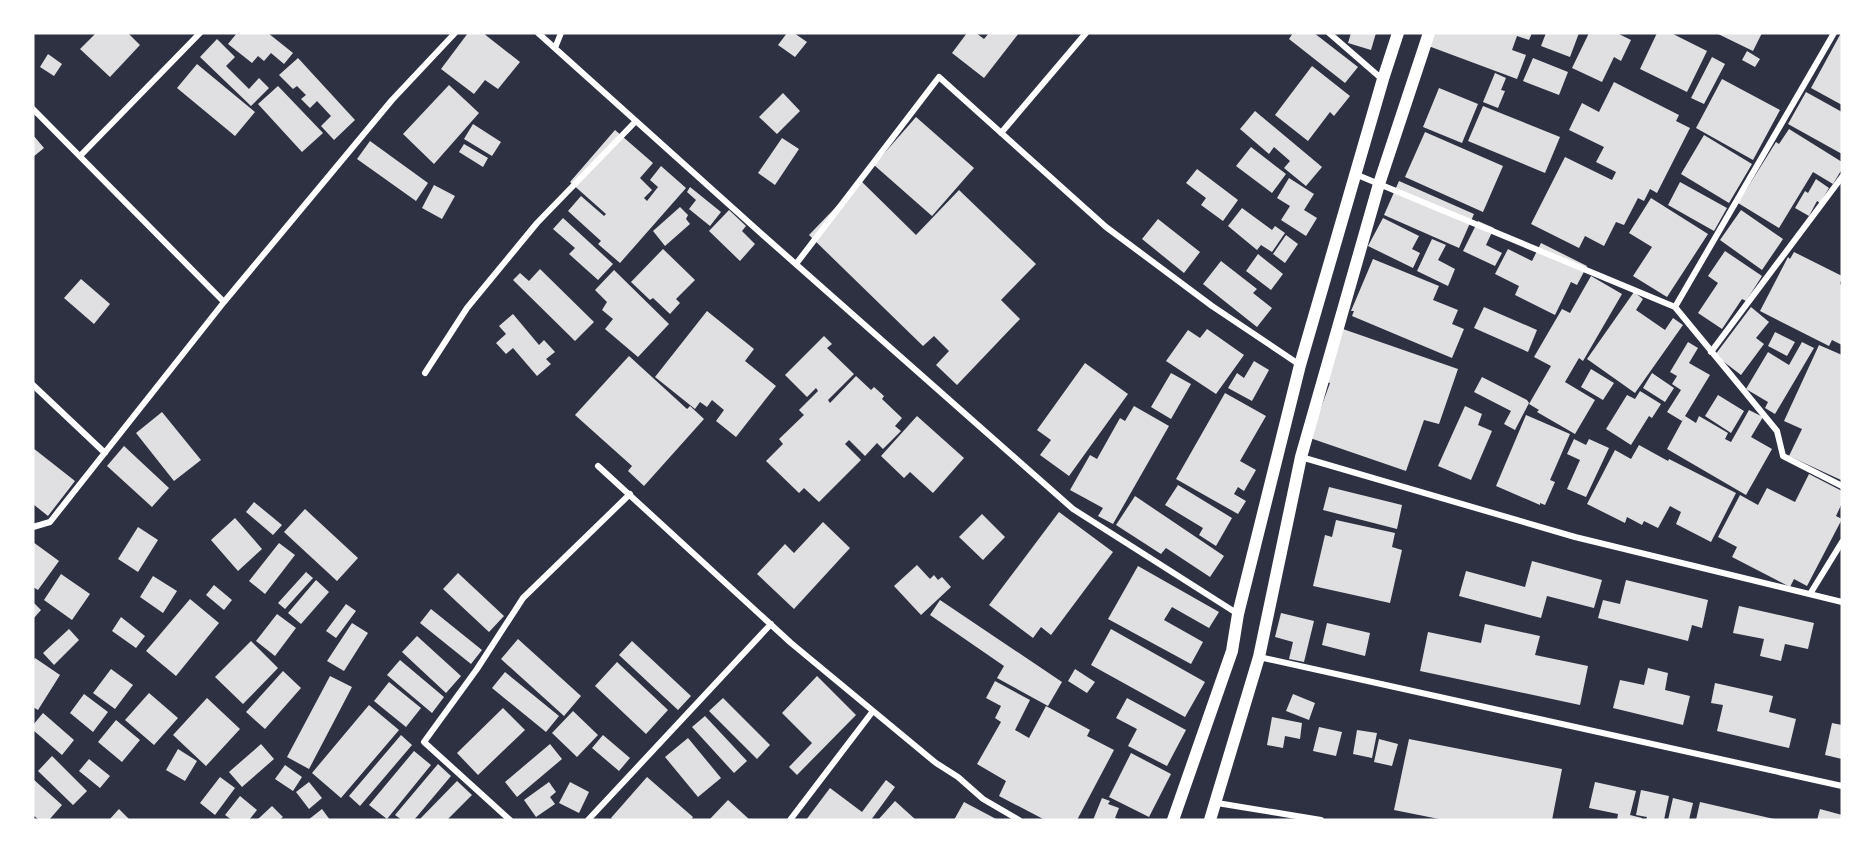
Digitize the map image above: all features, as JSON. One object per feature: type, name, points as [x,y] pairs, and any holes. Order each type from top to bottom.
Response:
[{"type":"main road","points":[[1173,820],[1232,651],[1238,614],[1300,365],[1398,33]]},
{"type":"main road","points":[[1210,820],[1217,803],[1259,657],[1301,457],[1379,184],[1429,33]]},
{"type":"street","points":[[81,155],[200,33]]},
{"type":"street","points":[[33,527],[51,522],[224,302],[392,100],[455,33]]},
{"type":"street","points":[[538,33],[1073,508],[1238,614]]},
{"type":"street","points":[[555,48],[561,33]]},
{"type":"street","points":[[1001,133],[1086,33]]},
{"type":"street","points":[[1329,33],[1383,79]]},
{"type":"street","points":[[1675,307],[1834,33]]},
{"type":"street","points":[[796,264],[939,77],[1106,227],[1212,306],[1300,365]]},
{"type":"street","points":[[33,109],[224,302]]},
{"type":"street","points":[[425,373],[467,308],[530,231],[636,121]]},
{"type":"street","points":[[1355,174],[1675,307],[1777,431],[1784,456],[1842,486]]},
{"type":"street","points":[[1711,352],[1842,177]]},
{"type":"street","points":[[33,385],[105,453]]},
{"type":"street","points":[[1301,457],[1575,537],[1842,602]]},
{"type":"street","points":[[598,466],[771,624],[873,711],[983,799],[1018,820]]},
{"type":"street","points":[[510,820],[424,742],[477,669],[523,598],[630,494]]},
{"type":"street","points":[[1810,594],[1842,542]]},
{"type":"street","points":[[588,820],[771,624]]},
{"type":"street","points":[[1259,657],[1842,786]]},
{"type":"street","points":[[790,820],[873,711]]},
{"type":"street","points":[[1217,803],[1321,820]]},
{"type":"building","points":[[93,33],[128,33],[140,45],[110,77],[80,49],[95,34]]},
{"type":"building","points":[[237,33],[268,33],[293,53],[284,64],[271,53],[264,61],[258,56],[252,63],[228,44]]},
{"type":"building","points":[[468,33],[483,33],[520,62],[498,89],[485,80],[474,94],[441,69]]},
{"type":"building","points":[[787,33],[794,33],[807,42],[795,57],[778,45]]},
{"type":"building","points":[[967,33],[976,33],[984,39],[989,33],[1019,33],[984,78],[952,53]]},
{"type":"building","points":[[1293,33],[1314,33],[1358,67],[1345,83],[1289,39]]},
{"type":"building","points":[[1351,33],[1376,33],[1371,50],[1348,43]]},
{"type":"building","points":[[1427,33],[1532,33],[1529,40],[1517,36],[1512,50],[1526,55],[1517,79],[1423,44]]},
{"type":"building","points":[[1546,33],[1579,33],[1570,57],[1541,46]]},
{"type":"building","points":[[1589,33],[1617,33],[1631,40],[1621,61],[1614,57],[1602,82],[1572,68]]},
{"type":"building","points":[[1657,33],[1671,33],[1707,51],[1687,92],[1640,69]]},
{"type":"building","points":[[1716,33],[1762,33],[1753,51]]},
{"type":"building","points":[[1842,33],[1842,105],[1811,88]]},
{"type":"building","points":[[217,39],[235,57],[226,66],[249,89],[259,78],[269,88],[251,106],[200,57]]},
{"type":"building","points":[[1747,51],[1760,59],[1755,67],[1742,60]]},
{"type":"building","points":[[48,54],[62,64],[54,76],[40,67]]},
{"type":"building","points":[[1712,57],[1725,64],[1704,104],[1691,98]]},
{"type":"building","points":[[298,58],[355,120],[334,140],[321,126],[331,116],[317,101],[310,108],[301,99],[306,95],[297,86],[293,89],[279,75]]},
{"type":"building","points":[[1533,58],[1568,72],[1559,95],[1523,81]]},
{"type":"building","points":[[197,64],[255,112],[235,136],[177,88]]},
{"type":"building","points":[[1312,66],[1350,96],[1334,116],[1330,112],[1308,141],[1275,115]]},
{"type":"building","points":[[1495,73],[1506,78],[1501,90],[1505,91],[1498,108],[1483,102]]},
{"type":"building","points":[[1722,79],[1780,110],[1753,160],[1696,128]]},
{"type":"building","points":[[1614,82],[1679,115],[1676,121],[1690,128],[1657,193],[1650,189],[1644,201],[1638,198],[1624,225],[1616,222],[1604,246],[1585,236],[1579,248],[1531,224],[1565,157],[1612,180],[1616,172],[1596,162],[1604,147],[1569,130],[1582,103],[1599,112]]},
{"type":"building","points":[[449,85],[479,113],[434,164],[403,134]]},
{"type":"building","points":[[278,86],[323,133],[302,152],[258,104]]},
{"type":"building","points":[[1439,88],[1478,104],[1462,143],[1423,127]]},
{"type":"building","points":[[1806,92],[1842,112],[1842,154],[1788,124]]},
{"type":"building","points":[[783,93],[800,111],[777,134],[759,117]]},
{"type":"building","points":[[1483,106],[1560,137],[1545,173],[1468,141]]},
{"type":"building","points":[[1255,111],[1322,167],[1306,186],[1284,168],[1290,161],[1274,147],[1269,154],[1240,129]]},
{"type":"building","points":[[916,117],[974,168],[932,216],[874,165]]},
{"type":"building","points":[[473,124],[501,142],[492,156],[464,139]]},
{"type":"building","points":[[1789,129],[1842,162],[1842,169],[1833,184],[1813,172],[1779,228],[1738,203],[1776,142],[1779,144]]},
{"type":"building","points":[[615,130],[653,163],[640,178],[652,190],[644,198],[647,201],[658,187],[650,180],[661,166],[686,188],[620,263],[598,244],[601,241],[568,211],[581,196],[604,216],[606,214],[570,182]]},
{"type":"building","points":[[1425,132],[1503,166],[1483,212],[1405,177]]},
{"type":"building","points":[[33,135],[44,148],[33,157]]},
{"type":"building","points":[[1704,135],[1752,164],[1729,203],[1681,174]]},
{"type":"building","points":[[782,138],[799,149],[775,185],[758,173]]},
{"type":"building","points":[[370,141],[428,183],[416,201],[357,159]]},
{"type":"building","points":[[464,144],[488,158],[483,167],[459,152]]},
{"type":"building","points":[[1251,147],[1286,174],[1272,193],[1236,166]]},
{"type":"building","points":[[1197,169],[1238,200],[1223,221],[1201,205],[1206,198],[1186,183]]},
{"type":"building","points":[[1289,178],[1314,194],[1304,210],[1317,218],[1306,236],[1281,220],[1290,206],[1277,198]]},
{"type":"building","points":[[1816,179],[1829,188],[1820,203],[1817,201],[1809,216],[1795,208],[1805,191],[1808,193]]},
{"type":"building","points":[[861,181],[916,235],[959,190],[1036,264],[1001,300],[1020,319],[957,385],[936,365],[949,351],[934,336],[923,346],[809,235]]},
{"type":"building","points":[[1399,181],[1474,214],[1459,248],[1384,215]]},
{"type":"building","points":[[1680,182],[1727,208],[1714,231],[1668,205]]},
{"type":"building","points":[[434,185],[455,196],[442,219],[422,208]]},
{"type":"building","points":[[690,187],[721,212],[710,226],[689,209],[696,200],[687,192]]},
{"type":"building","points":[[1651,198],[1708,234],[1667,297],[1633,276],[1652,247],[1629,233]]},
{"type":"building","points":[[680,207],[688,215],[686,219],[690,224],[665,246],[653,231]]},
{"type":"building","points":[[1242,208],[1272,230],[1275,226],[1285,233],[1272,252],[1261,245],[1257,250],[1228,226]]},
{"type":"building","points":[[729,210],[746,226],[742,231],[755,244],[740,261],[709,231]]},
{"type":"building","points":[[1741,210],[1783,239],[1762,270],[1720,240]]},
{"type":"building","points":[[563,218],[613,264],[598,280],[569,254],[575,248],[553,229]]},
{"type":"building","points":[[1383,218],[1419,236],[1412,249],[1420,253],[1413,268],[1368,246]]},
{"type":"building","points":[[1158,219],[1200,252],[1184,273],[1142,239]]},
{"type":"building","points":[[1478,221],[1494,228],[1486,245],[1502,253],[1495,266],[1463,251]]},
{"type":"building","points":[[1286,235],[1298,244],[1285,263],[1273,254]]},
{"type":"building","points":[[1432,239],[1446,245],[1438,260],[1455,269],[1448,286],[1417,271]]},
{"type":"building","points":[[1541,243],[1587,266],[1577,285],[1571,282],[1555,315],[1515,295],[1519,286],[1495,274],[1508,249],[1532,261]]},
{"type":"building","points":[[663,249],[695,280],[676,299],[680,303],[670,314],[653,298],[650,300],[631,282]]},
{"type":"building","points":[[1725,251],[1762,276],[1746,301],[1742,299],[1722,329],[1698,313],[1718,283],[1708,276]]},
{"type":"building","points":[[1794,252],[1842,276],[1840,284],[1842,285],[1842,345],[1832,340],[1829,346],[1760,311],[1788,257],[1790,259]]},
{"type":"building","points":[[1258,254],[1283,274],[1271,290],[1246,271]]},
{"type":"building","points":[[1373,259],[1439,286],[1433,300],[1458,310],[1452,324],[1464,329],[1452,358],[1352,316],[1354,311],[1351,311]]},
{"type":"building","points":[[1221,261],[1257,289],[1253,293],[1272,308],[1257,327],[1203,284]]},
{"type":"building","points":[[540,269],[594,322],[575,341],[513,280],[520,273],[529,281]]},
{"type":"building","points":[[614,270],[669,324],[638,357],[605,329],[613,319],[602,310],[607,302],[595,290]]},
{"type":"building","points":[[1591,276],[1622,294],[1583,361],[1579,358],[1565,382],[1595,400],[1575,434],[1537,412],[1539,410],[1529,404],[1551,366],[1534,357],[1562,309],[1570,313]]},
{"type":"building","points":[[81,279],[110,304],[94,324],[64,298]]},
{"type":"building","points":[[1634,292],[1643,299],[1636,310],[1665,330],[1673,318],[1683,325],[1635,393],[1587,359]]},
{"type":"building","points":[[1484,307],[1537,330],[1528,352],[1474,328]]},
{"type":"building","points":[[1751,307],[1769,322],[1756,338],[1764,344],[1741,375],[1715,355]]},
{"type":"building","points":[[707,311],[754,349],[745,361],[776,386],[736,437],[716,421],[724,410],[712,400],[707,407],[700,402],[695,409],[655,377]]},
{"type":"building","points":[[513,314],[539,345],[544,340],[555,352],[546,359],[551,364],[537,376],[513,348],[506,354],[496,343],[506,334],[499,326]]},
{"type":"building","points":[[1340,328],[1458,369],[1439,424],[1424,420],[1406,471],[1310,438],[1330,383],[1322,381]]},
{"type":"building","points":[[1207,329],[1244,355],[1216,394],[1166,361],[1188,330],[1200,338]]},
{"type":"building","points":[[1775,332],[1795,342],[1787,356],[1768,346]]},
{"type":"building","points":[[824,336],[832,344],[827,348],[854,374],[828,400],[830,403],[856,376],[871,390],[874,387],[884,396],[882,399],[902,418],[895,426],[901,431],[883,449],[877,443],[865,456],[849,440],[845,444],[861,460],[819,502],[804,488],[799,493],[766,461],[783,444],[779,439],[804,415],[799,410],[818,391],[816,388],[807,397],[785,375]]},
{"type":"building","points":[[1688,342],[1698,348],[1689,363],[1710,375],[1682,421],[1667,412],[1681,390],[1672,384],[1677,376],[1670,372]]},
{"type":"building","points":[[1802,342],[1814,348],[1775,414],[1765,408],[1768,402],[1746,389],[1768,352],[1789,365]]},
{"type":"building","points":[[1819,345],[1842,355],[1841,480],[1789,456],[1802,429],[1784,421]]},
{"type":"building","points":[[629,356],[687,409],[690,406],[704,419],[644,486],[628,471],[632,466],[575,415]]},
{"type":"building","points":[[1254,361],[1269,370],[1252,401],[1228,388],[1237,373],[1244,378]]},
{"type":"building","points":[[1085,363],[1128,394],[1069,476],[1040,455],[1051,440],[1037,430]]},
{"type":"building","points":[[1591,369],[1614,383],[1603,400],[1581,387]]},
{"type":"building","points":[[1171,373],[1191,384],[1171,419],[1151,407]]},
{"type":"building","points":[[1652,373],[1674,388],[1665,402],[1643,388]]},
{"type":"building","points":[[1482,377],[1529,403],[1515,430],[1504,424],[1511,411],[1474,392]]},
{"type":"building","points":[[1640,391],[1661,404],[1652,418],[1649,416],[1631,445],[1606,429],[1627,395],[1635,399]]},
{"type":"building","points":[[1225,393],[1266,416],[1240,461],[1256,470],[1244,491],[1238,487],[1234,494],[1246,501],[1238,514],[1176,479]]},
{"type":"building","points":[[1718,395],[1744,411],[1731,433],[1705,416]]},
{"type":"building","points":[[1134,406],[1169,426],[1113,524],[1098,516],[1103,508],[1070,490],[1090,455],[1097,459],[1120,418],[1125,421]]},
{"type":"building","points":[[1465,406],[1482,414],[1478,425],[1492,431],[1471,480],[1438,466]]},
{"type":"building","points":[[1749,410],[1763,417],[1751,437],[1772,449],[1746,495],[1667,449],[1685,416],[1696,423],[1699,416],[1728,433],[1725,439],[1731,442]]},
{"type":"building","points":[[162,412],[201,460],[174,481],[136,433]]},
{"type":"building","points":[[1526,415],[1570,434],[1550,480],[1555,482],[1545,505],[1540,503],[1540,505],[1496,486]]},
{"type":"building","points":[[917,416],[964,458],[933,493],[910,472],[904,478],[881,456]]},
{"type":"building","points":[[1574,439],[1586,445],[1589,439],[1609,448],[1586,497],[1567,489],[1580,460],[1567,454]]},
{"type":"building","points":[[1639,445],[1736,493],[1711,542],[1676,524],[1681,512],[1670,506],[1658,528],[1644,521],[1642,525],[1627,517],[1625,523],[1587,504],[1615,450],[1631,459]]},
{"type":"building","points":[[124,446],[169,488],[152,507],[107,466]]},
{"type":"building","points":[[33,448],[75,481],[48,516],[33,504]]},
{"type":"building","points":[[1809,474],[1842,491],[1842,503],[1836,516],[1842,519],[1807,586],[1794,579],[1790,587],[1732,557],[1737,547],[1718,537],[1740,495],[1758,505],[1767,488],[1795,502]]},
{"type":"building","points":[[1178,485],[1232,518],[1216,546],[1199,535],[1203,528],[1165,505]]},
{"type":"building","points":[[1329,487],[1402,505],[1397,529],[1323,510]]},
{"type":"building","points":[[1135,496],[1224,556],[1210,577],[1166,548],[1161,554],[1116,525]]},
{"type":"building","points":[[254,502],[282,525],[273,535],[246,512]]},
{"type":"building","points":[[305,509],[358,558],[337,581],[284,532]]},
{"type":"building","points":[[1059,512],[1113,552],[1051,635],[1041,627],[1033,638],[989,605]]},
{"type":"building","points":[[982,514],[1005,537],[983,560],[959,537]]},
{"type":"building","points":[[235,518],[262,549],[238,571],[211,540]]},
{"type":"building","points":[[1336,520],[1395,533],[1392,547],[1402,550],[1390,603],[1313,586],[1325,535],[1332,537]]},
{"type":"building","points":[[823,522],[850,548],[794,609],[757,574],[785,544],[794,553]]},
{"type":"building","points":[[138,527],[158,540],[138,572],[118,559]]},
{"type":"building","points":[[33,542],[59,561],[38,590],[33,587]]},
{"type":"building","points":[[279,543],[295,555],[265,594],[249,581]]},
{"type":"building","points":[[1532,561],[1602,580],[1594,608],[1547,596],[1541,618],[1459,596],[1466,571],[1525,587]]},
{"type":"building","points":[[917,565],[930,579],[934,575],[938,580],[942,577],[951,587],[921,615],[894,586]]},
{"type":"building","points":[[1138,566],[1219,612],[1209,628],[1172,607],[1164,620],[1203,642],[1191,664],[1108,619]]},
{"type":"building","points":[[306,572],[313,578],[285,609],[278,603]]},
{"type":"building","points":[[458,573],[504,616],[489,632],[443,589]]},
{"type":"building","points":[[61,574],[90,594],[72,620],[44,600]]},
{"type":"building","points":[[153,576],[177,591],[163,613],[140,597]]},
{"type":"building","points":[[316,580],[329,592],[301,624],[288,613]]},
{"type":"building","points":[[1626,580],[1708,600],[1702,628],[1692,625],[1688,641],[1598,618],[1603,600],[1620,604]]},
{"type":"building","points":[[214,585],[232,600],[224,610],[206,595]]},
{"type":"building","points":[[190,599],[219,623],[176,676],[146,651]]},
{"type":"building","points":[[940,600],[1062,682],[1048,706],[997,678],[1004,666],[930,615]]},
{"type":"building","points":[[33,602],[41,610],[33,619]]},
{"type":"building","points":[[346,604],[356,611],[336,638],[326,631]]},
{"type":"building","points":[[1739,606],[1814,623],[1808,649],[1785,644],[1781,661],[1760,656],[1764,639],[1733,633]]},
{"type":"building","points":[[431,609],[482,650],[471,664],[420,623]]},
{"type":"building","points":[[1281,613],[1314,621],[1304,662],[1289,659],[1293,642],[1275,637]]},
{"type":"building","points":[[277,614],[296,628],[275,656],[256,641]]},
{"type":"building","points":[[121,617],[145,636],[136,648],[112,631]]},
{"type":"building","points":[[352,623],[368,633],[344,671],[327,661]]},
{"type":"building","points":[[1327,623],[1370,633],[1365,656],[1322,645]]},
{"type":"building","points":[[1485,624],[1540,636],[1535,655],[1588,666],[1580,705],[1420,671],[1428,632],[1481,643]]},
{"type":"building","points":[[69,629],[79,640],[54,665],[43,653]]},
{"type":"building","points":[[1111,629],[1205,682],[1185,717],[1091,665]]},
{"type":"building","points":[[417,636],[461,676],[446,693],[402,652]]},
{"type":"building","points":[[518,639],[581,696],[564,716],[501,659]]},
{"type":"building","points":[[251,641],[278,668],[243,704],[215,677]]},
{"type":"building","points":[[632,641],[691,696],[678,710],[619,655]]},
{"type":"building","points":[[35,658],[60,675],[38,710],[33,707],[33,662]]},
{"type":"building","points":[[400,660],[444,697],[432,713],[387,675]]},
{"type":"building","points":[[617,662],[668,710],[646,734],[595,686]]},
{"type":"building","points":[[1648,668],[1668,673],[1665,690],[1690,696],[1683,725],[1613,708],[1620,680],[1644,685]]},
{"type":"building","points":[[111,669],[133,685],[115,709],[93,693]]},
{"type":"building","points":[[1075,669],[1095,682],[1087,693],[1068,681]]},
{"type":"building","points":[[283,671],[301,688],[265,729],[246,712]]},
{"type":"building","points":[[505,672],[559,716],[546,732],[492,688]]},
{"type":"building","points":[[330,676],[352,687],[309,769],[287,757]]},
{"type":"building","points":[[817,676],[856,715],[797,775],[789,767],[812,743],[782,713]]},
{"type":"building","points":[[995,681],[1030,700],[1015,730],[1029,738],[1046,706],[1090,730],[1087,736],[1114,750],[1077,820],[1045,820],[999,796],[1006,781],[977,764],[1001,722],[995,718],[1001,706],[986,698]]},
{"type":"building","points":[[389,682],[421,708],[406,727],[374,701]]},
{"type":"building","points":[[1715,683],[1773,696],[1769,712],[1796,719],[1789,748],[1717,731],[1723,705],[1711,703]]},
{"type":"building","points":[[149,693],[178,718],[154,745],[125,720]]},
{"type":"building","points":[[84,694],[108,712],[93,732],[70,713]]},
{"type":"building","points":[[1293,694],[1315,703],[1309,720],[1286,711]]},
{"type":"building","points":[[207,698],[240,729],[206,766],[173,735]]},
{"type":"building","points":[[723,698],[770,745],[757,759],[709,711]]},
{"type":"building","points":[[1127,698],[1186,730],[1167,766],[1128,746],[1137,729],[1116,718]]},
{"type":"building","points":[[369,705],[399,730],[341,798],[312,773]]},
{"type":"building","points":[[503,708],[525,730],[478,775],[457,753]]},
{"type":"building","points":[[573,711],[598,735],[577,757],[552,733]]},
{"type":"building","points":[[43,713],[74,740],[62,755],[33,730],[33,725]]},
{"type":"building","points":[[705,716],[747,761],[734,773],[692,727]]},
{"type":"building","points":[[1272,717],[1302,723],[1300,739],[1285,736],[1283,748],[1267,745]]},
{"type":"building","points":[[116,720],[140,740],[122,762],[98,742]]},
{"type":"building","points":[[1832,723],[1842,725],[1842,759],[1825,755]]},
{"type":"building","points":[[1319,727],[1342,732],[1336,756],[1313,751]]},
{"type":"building","points":[[1357,730],[1377,733],[1372,758],[1353,754]]},
{"type":"building","points":[[401,735],[412,745],[360,806],[349,796]]},
{"type":"building","points":[[603,735],[630,758],[619,771],[592,748]]},
{"type":"building","points":[[688,738],[721,778],[698,797],[665,757]]},
{"type":"building","points":[[1379,739],[1398,744],[1392,766],[1374,762]]},
{"type":"building","points":[[1409,739],[1562,769],[1552,820],[1444,820],[1394,810]]},
{"type":"building","points":[[261,744],[274,759],[242,787],[229,772]]},
{"type":"building","points":[[550,744],[562,759],[517,797],[505,782]]},
{"type":"building","points":[[178,749],[197,761],[185,781],[166,770]]},
{"type":"building","points":[[414,751],[431,765],[387,819],[369,805]]},
{"type":"building","points":[[1131,753],[1171,774],[1149,817],[1109,797]]},
{"type":"building","points":[[52,756],[87,791],[73,805],[38,771]]},
{"type":"building","points":[[89,759],[110,776],[100,788],[79,771]]},
{"type":"building","points":[[438,764],[451,776],[414,820],[402,820],[395,815]]},
{"type":"building","points":[[285,765],[302,777],[293,791],[275,779]]},
{"type":"building","points":[[220,777],[235,788],[215,815],[200,803]]},
{"type":"building","points":[[647,777],[693,817],[691,820],[614,820],[611,818]]},
{"type":"building","points":[[33,779],[62,805],[49,820],[39,820],[33,815]]},
{"type":"building","points":[[886,780],[895,787],[871,820],[806,820],[830,788],[862,812]]},
{"type":"building","points":[[457,781],[472,795],[447,820],[419,820]]},
{"type":"building","points":[[309,782],[322,798],[309,809],[296,792]]},
{"type":"building","points":[[549,782],[556,792],[550,797],[555,804],[536,817],[524,800]]},
{"type":"building","points":[[570,782],[589,792],[579,813],[559,803]]},
{"type":"building","points":[[1595,782],[1636,791],[1630,815],[1642,818],[1642,820],[1617,820],[1618,814],[1589,808]]},
{"type":"building","points":[[1641,790],[1669,796],[1664,820],[1646,820],[1647,817],[1636,815]]},
{"type":"building","points":[[240,796],[257,810],[249,820],[232,820],[225,815]]},
{"type":"building","points":[[1102,798],[1110,801],[1108,804],[1119,808],[1115,818],[1121,820],[1093,820]]},
{"type":"building","points":[[1673,798],[1693,803],[1689,820],[1668,820]]},
{"type":"building","points":[[728,800],[750,820],[709,820]]},
{"type":"building","points":[[895,801],[916,820],[878,820]]},
{"type":"building","points":[[964,802],[998,820],[954,820]]},
{"type":"building","points":[[1700,802],[1774,819],[1774,820],[1696,820]]},
{"type":"building","points":[[272,806],[283,817],[279,820],[257,820]]},
{"type":"building","points":[[119,809],[130,820],[109,820]]},
{"type":"building","points":[[322,809],[330,820],[308,820]]},
{"type":"building","points":[[1820,809],[1842,815],[1842,820],[1817,820]]}]
